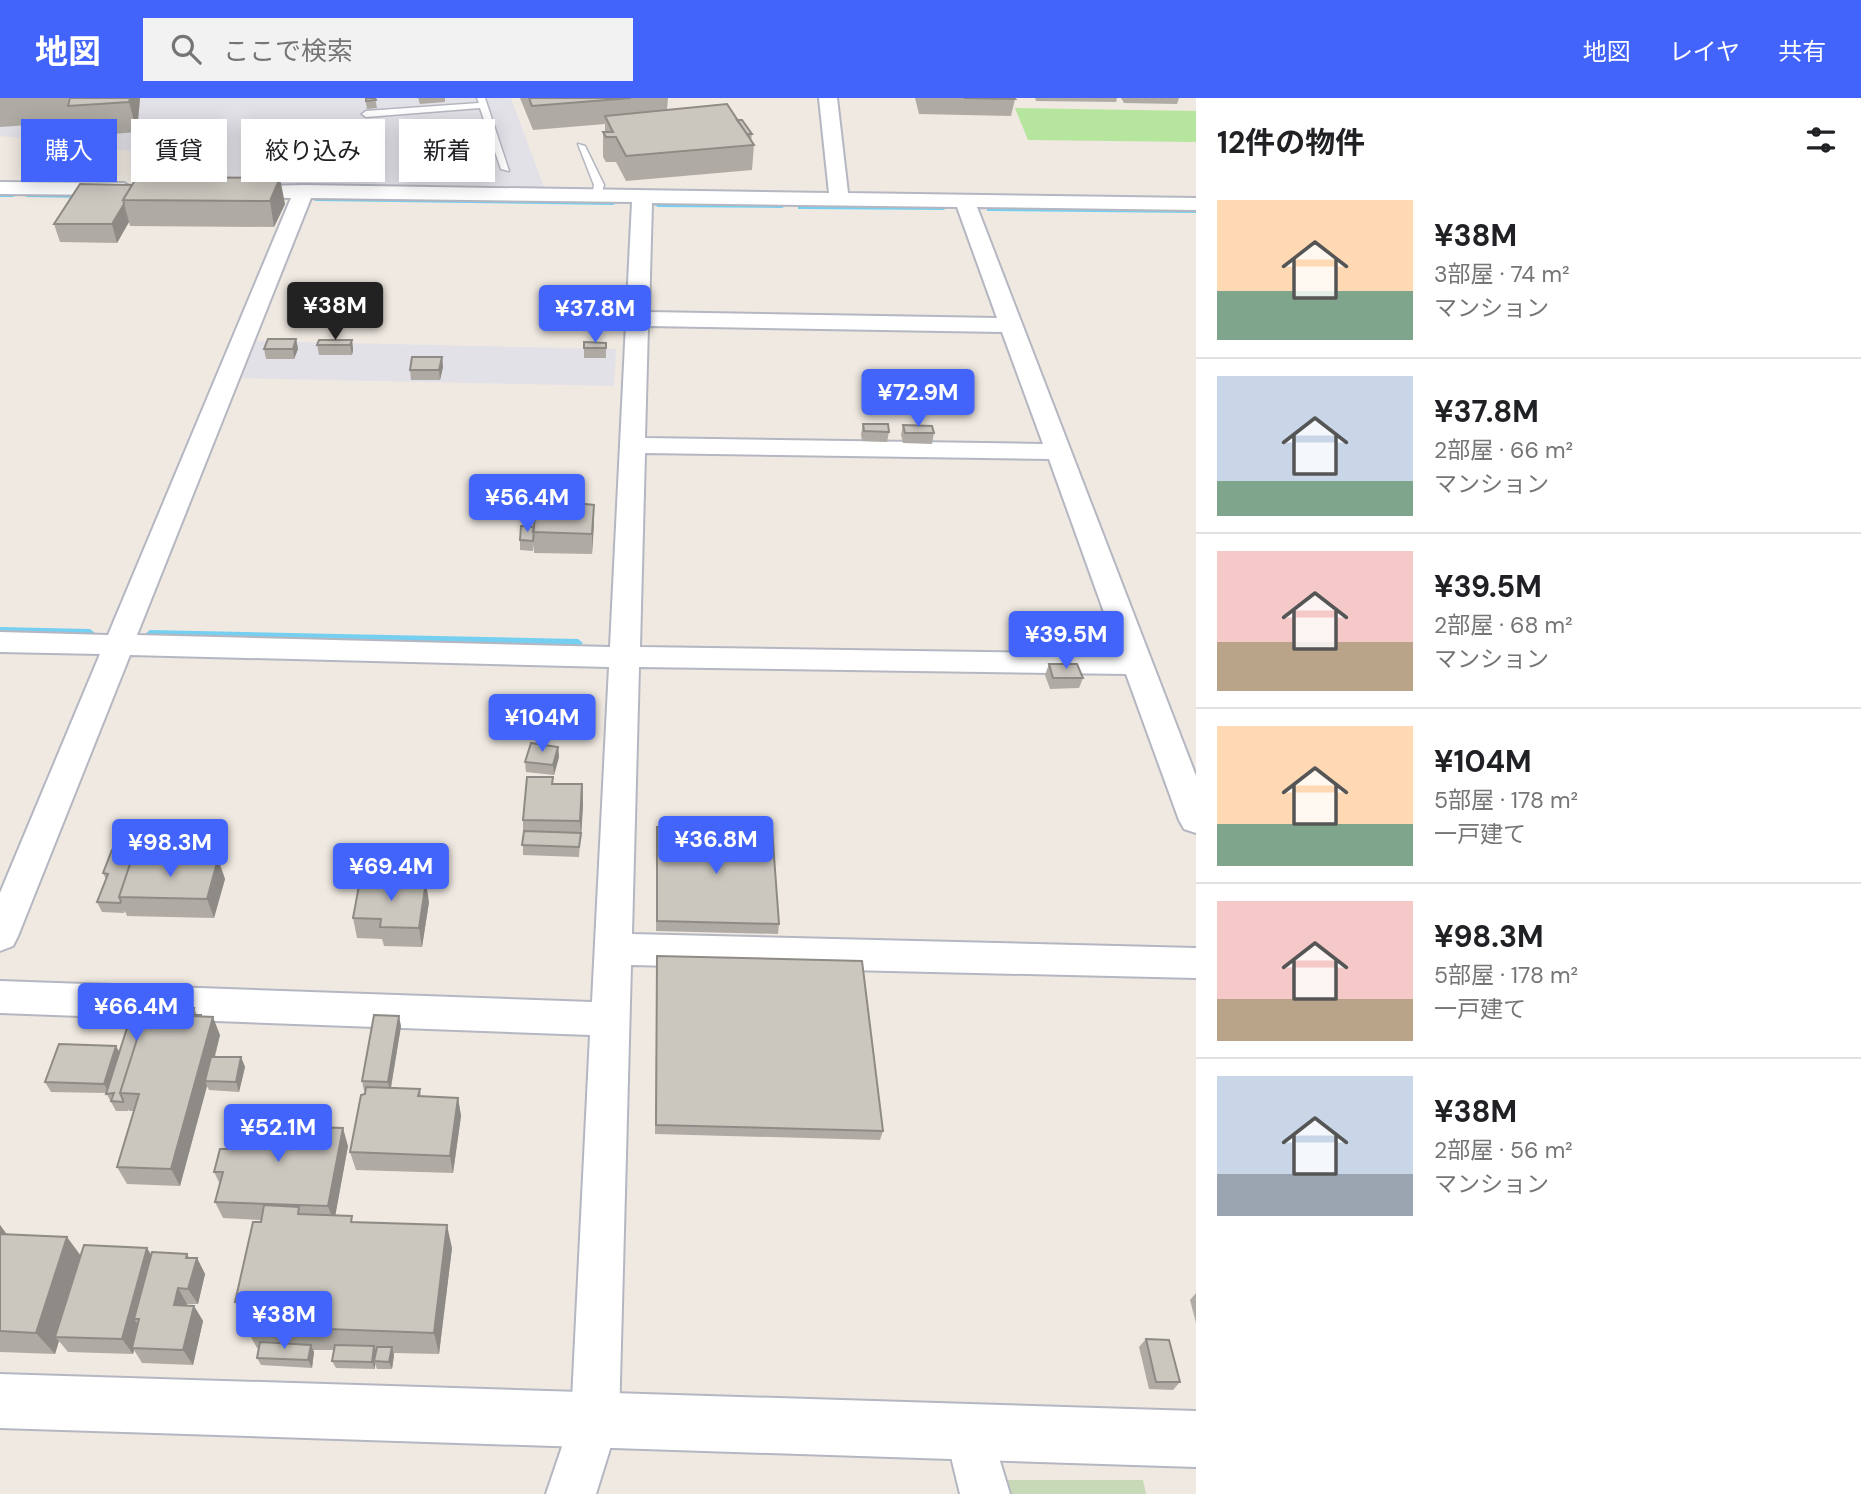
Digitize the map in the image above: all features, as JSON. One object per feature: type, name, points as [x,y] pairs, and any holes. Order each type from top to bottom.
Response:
[{"type":"street","points":[[828,98],[839,199]]},
{"type":"street","points":[[0,188],[144,190]]},
{"type":"street","points":[[224,190],[1196,204]]},
{"type":"street","points":[[0,936],[304,191]]},
{"type":"street","points":[[570,1494],[595,1420],[642,196]]},
{"type":"street","points":[[965,201],[1196,820]]},
{"type":"street","points":[[638,319],[1012,325]]},
{"type":"street","points":[[632,445],[1059,452]]},
{"type":"street","points":[[0,621],[123,634],[625,646],[1138,664]]},
{"type":"street","points":[[0,642],[123,634]]},
{"type":"street","points":[[613,949],[1196,963]]},
{"type":"street","points":[[0,997],[610,1019]]},
{"type":"street","points":[[0,1401],[1196,1439]]},
{"type":"street","points":[[969,1432],[985,1494]]},
{"type":"lane","points":[[366,114],[482,101],[506,169]]},
{"type":"lane","points":[[581,146],[599,185],[597,195]]},
{"type":"shaded area","points":[[0,98],[511,98],[545,190],[153,184],[227,182],[227,119],[131,119],[131,151],[117,149],[117,119],[21,119],[21,138],[0,136]]},
{"type":"shaded area","points":[[252,341],[616,349],[614,386],[236,378]]},
{"type":"green space","points":[[1015,108],[1196,111],[1196,142],[1028,140]]},
{"type":"green space","points":[[1005,1480],[1143,1480],[1146,1494],[1005,1494]]},
{"type":"building","points":[[70,98],[130,98],[129,102],[68,106]]},
{"type":"building","points":[[529,98],[631,98],[532,106]]},
{"type":"building","points":[[727,104],[754,145],[626,156],[616,137],[606,137],[603,132],[613,132],[605,116]]},
{"type":"building","points":[[737,120],[742,120],[752,134],[747,134]]},
{"type":"building","points":[[227,178],[241,178],[241,182],[278,182],[270,201],[123,200],[134,182],[227,182]]},
{"type":"building","points":[[80,184],[132,185],[112,224],[54,224]]},
{"type":"building","points":[[268,339],[296,339],[293,349],[264,349]]},
{"type":"building","points":[[319,340],[352,340],[350,345],[317,345]]},
{"type":"building","points":[[584,342],[606,343],[606,348],[584,348]]},
{"type":"building","points":[[412,357],[442,357],[439,370],[410,370]]},
{"type":"building","points":[[863,424],[888,424],[889,432],[864,431]]},
{"type":"building","points":[[903,425],[932,426],[934,433],[905,433]]},
{"type":"building","points":[[556,501],[594,505],[592,534],[533,532],[537,504],[556,504]]},
{"type":"building","points":[[521,526],[534,527],[533,541],[520,540]]},
{"type":"building","points":[[1049,664],[1077,664],[1083,678],[1053,678]]},
{"type":"building","points":[[531,743],[558,747],[553,765],[525,762]]},
{"type":"building","points":[[527,777],[553,777],[552,784],[582,784],[580,821],[523,820]]},
{"type":"building","points":[[657,827],[772,829],[779,924],[657,921]]},
{"type":"building","points":[[524,831],[581,833],[579,847],[522,845]]},
{"type":"building","points":[[112,850],[140,851],[135,864],[130,864],[119,897],[120,903],[97,902],[108,874],[103,873]]},
{"type":"building","points":[[146,850],[167,851],[165,858],[151,858],[149,864],[141,864]]},
{"type":"building","points":[[151,858],[218,859],[207,899],[119,897],[130,864],[149,864]]},
{"type":"building","points":[[360,880],[426,882],[419,928],[380,927],[381,919],[353,918]]},
{"type":"building","points":[[657,956],[862,961],[883,1131],[656,1125]]},
{"type":"building","points":[[134,1006],[194,1008],[192,1015],[201,1016],[145,1014],[120,1093],[123,1102],[111,1101],[114,1093],[106,1094]]},
{"type":"building","points":[[145,1014],[213,1017],[171,1169],[117,1167],[139,1094],[120,1093]]},
{"type":"building","points":[[374,1015],[399,1016],[388,1082],[362,1081]]},
{"type":"building","points":[[59,1044],[116,1046],[104,1084],[45,1082]]},
{"type":"building","points":[[211,1057],[241,1057],[236,1082],[205,1081]]},
{"type":"building","points":[[366,1087],[420,1089],[418,1096],[458,1098],[450,1156],[350,1152],[361,1095],[365,1094]]},
{"type":"building","points":[[235,1119],[276,1120],[275,1126],[343,1128],[328,1206],[215,1202],[223,1172],[214,1172],[220,1149],[228,1149]]},
{"type":"building","points":[[264,1205],[299,1207],[298,1214],[352,1216],[351,1222],[447,1225],[434,1333],[245,1326],[250,1302],[235,1302],[253,1222],[261,1222]]},
{"type":"building","points":[[0,1234],[67,1237],[36,1333],[0,1331]]},
{"type":"building","points":[[84,1245],[147,1248],[122,1339],[55,1337]]},
{"type":"building","points":[[152,1252],[187,1254],[186,1258],[197,1258],[188,1289],[178,1288],[174,1305],[194,1306],[183,1350],[132,1348],[139,1319],[134,1319]]},
{"type":"building","points":[[1146,1339],[1169,1340],[1180,1382],[1156,1382]]},
{"type":"building","points":[[260,1342],[311,1345],[308,1360],[257,1358]]},
{"type":"building","points":[[335,1345],[374,1346],[372,1362],[332,1361]]},
{"type":"building","points":[[377,1347],[392,1347],[389,1362],[374,1361]]},
{"type":"waterway","points":[[0,195],[13,195]]},
{"type":"waterway","points":[[27,195],[89,196]]},
{"type":"waterway","points":[[318,199],[613,203]]},
{"type":"waterway","points":[[658,205],[782,206]]},
{"type":"waterway","points":[[801,207],[943,208]]},
{"type":"waterway","points":[[990,209],[1196,211]]},
{"type":"waterway","points":[[0,631],[90,633]]},
{"type":"waterway","points":[[150,634],[578,643]]}]
